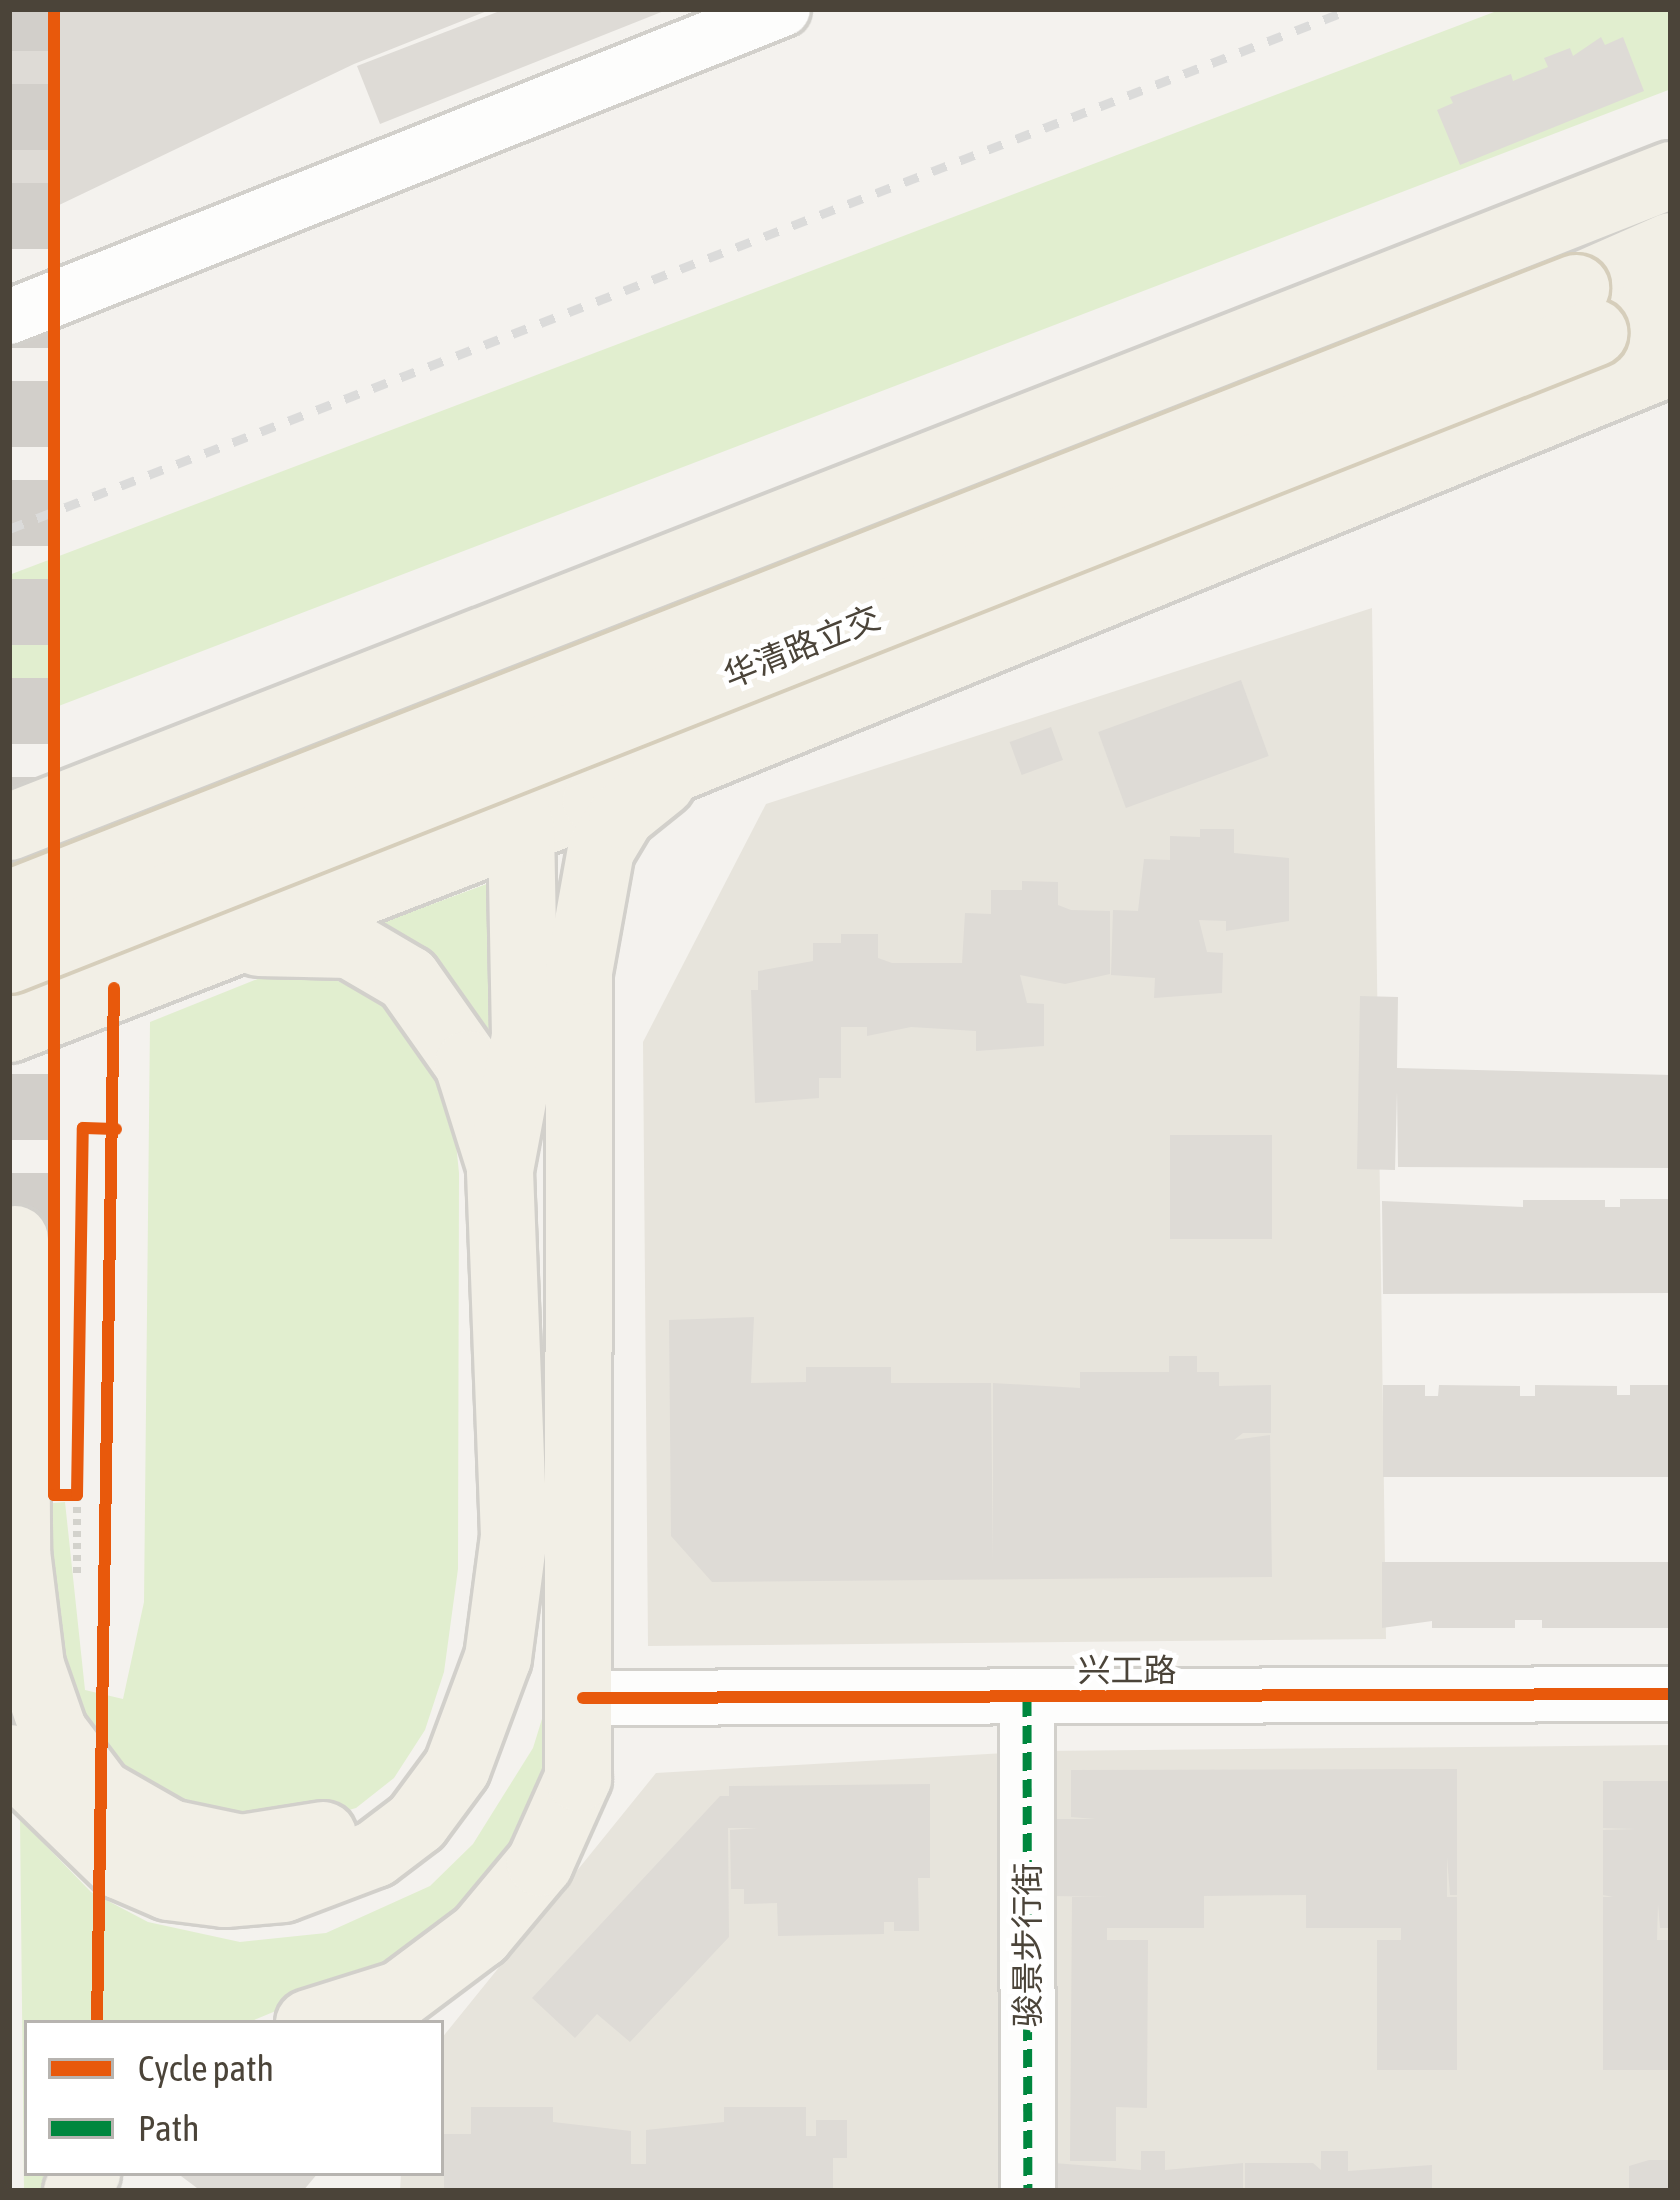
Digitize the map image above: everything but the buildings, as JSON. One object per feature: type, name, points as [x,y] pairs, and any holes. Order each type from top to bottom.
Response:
[{"type":"main road","points":[[99,994],[74,998],[46,986],[10,879],[26,820],[1671,176]]},
{"type":"main road","points":[[1585,311],[1671,246]]},
{"type":"main road","points":[[1585,311],[1671,305]]},
{"type":"main road","name":"华清路立交","points":[[9,904],[1585,311]]},
{"type":"main road","name":"华清路立交","points":[[9,961],[1585,311]]},
{"type":"main road","points":[[9,1029],[596,802],[1671,362]]},
{"type":"main road","points":[[318,2020],[400,1994],[499,1916],[566,1815],[578,1778],[584,1698],[577,1016],[596,802],[538,619]]},
{"type":"main road","points":[[9,1758],[119,1866],[194,1891],[254,1893],[316,1880],[375,1854],[417,1822],[473,1735],[502,1637],[515,1481],[500,1308],[500,1170],[524,1064],[524,908],[521,829],[465,649]]},
{"type":"main road","points":[[592,887],[610,832],[638,800],[718,752]]},
{"type":"main road","points":[[524,908],[535,870],[555,859],[579,866],[592,887]]},
{"type":"main road","points":[[171,966],[236,947],[296,941],[350,945],[380,958],[408,980],[459,1046],[500,1170]]},
{"type":"main road","points":[[15,1240],[17,1552],[40,1696],[66,1754],[100,1793],[146,1822],[205,1844],[276,1845],[370,1816],[435,1742],[458,1681],[472,1476],[500,1308]]},
{"type":"street","points":[[9,316],[783,9]]},
{"type":"street","name":"兴工路","points":[[584,1698],[1671,1694]]},
{"type":"street","name":"骏景步行街","points":[[1027,1698],[1028,2191]]},
{"type":"path","points":[[77,1584],[78,1472]]},
{"type":"path","points":[[54,1495],[77,1495]]},
{"type":"shaded area","points":[[1372,608],[1386,1639],[648,1646],[643,1042],[766,804]]},
{"type":"shaded area","points":[[1671,1745],[1671,2191],[400,2191],[401,2176],[444,2176],[444,2035],[656,1773],[1039,1751]]},
{"type":"green space","points":[[1502,9],[1671,9],[1671,89],[9,725],[9,575]]},
{"type":"green space","points":[[500,879],[503,1053],[442,975],[376,925]]},
{"type":"green space","points":[[317,971],[386,1004],[425,1041],[452,1103],[459,1173],[458,1569],[444,1672],[425,1730],[394,1778],[356,1808],[251,1837],[119,1782],[66,1688],[43,1504],[65,1502],[85,1690],[123,1699],[144,1602],[150,1022],[270,974]]},
{"type":"green space","points":[[550,1693],[562,1741],[528,1832],[428,1948],[254,2020],[24,2020],[24,2176],[77,2176],[69,2191],[24,2191],[20,1819],[91,1892],[148,1922],[240,1942],[326,1933],[430,1886],[473,1844],[533,1748]]},
{"type":"tunnel","points":[[15,1239],[25,9]]},
{"type":"railway","points":[[9,529],[1351,9]]},
{"type":"marked path","points":[[1027,1698],[1028,2191]]},
{"type":"cycle path","points":[[54,9],[54,1495],[77,1495],[83,1128],[116,1129]]},
{"type":"cycle path","points":[[97,2020],[114,988]]},
{"type":"cycle path","points":[[583,1698],[1671,1694]]}]
